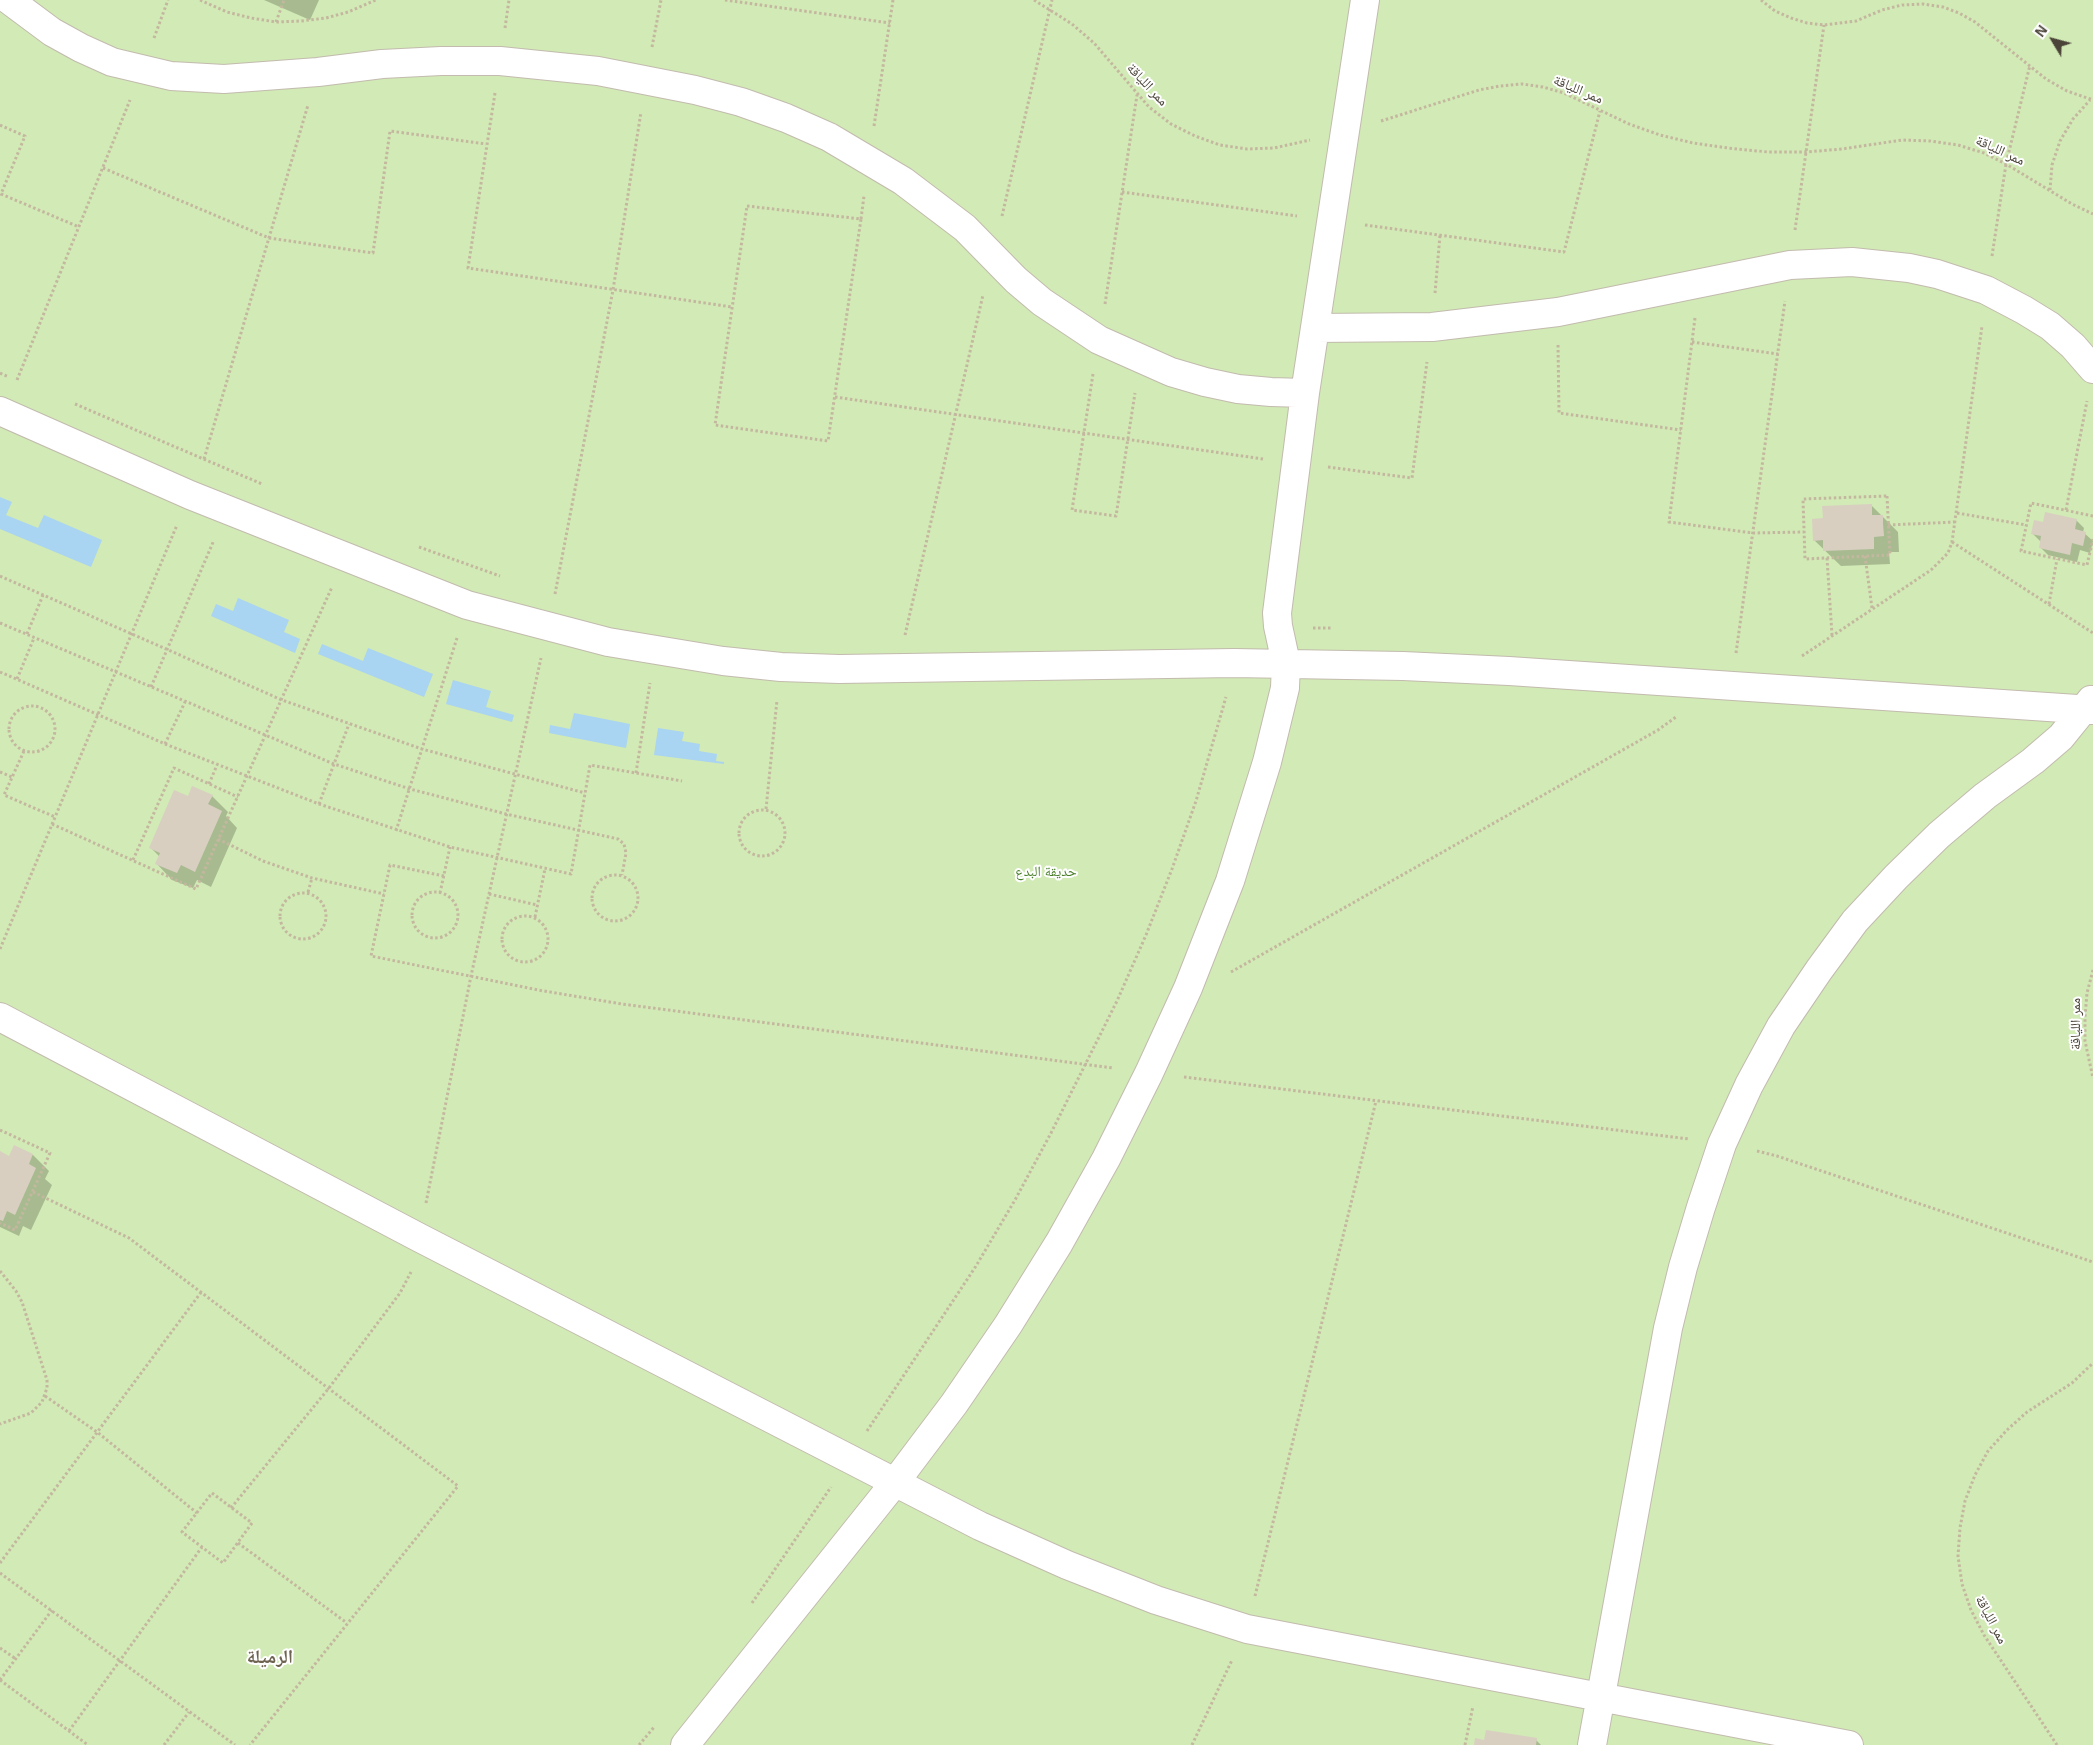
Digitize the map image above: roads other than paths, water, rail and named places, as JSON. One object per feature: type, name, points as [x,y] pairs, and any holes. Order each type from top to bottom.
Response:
[{"type":"street","points":[[9,0],[52,32],[81,48],[112,62],[171,76],[197,79],[224,79],[318,72],[382,64],[500,61],[598,71],[741,102],[786,118],[829,137],[870,160],[935,204],[964,228],[1042,302],[1070,322],[1119,350],[1172,372],[1204,382],[1238,389],[1305,393]]},
{"type":"street","points":[[684,1745],[896,1481],[954,1404],[1008,1325],[1059,1243],[1106,1159],[1149,1073],[1188,988],[1230,882],[1249,822],[1282,701],[1286,663],[1277,613],[1305,393],[1365,0]]},
{"type":"street","points":[[1315,328],[1432,326],[1558,312],[1790,265],[1823,262],[1881,264],[1937,274],[1986,290],[2050,326],[2073,346],[2093,369]]},
{"type":"street","points":[[0,411],[190,495],[467,605],[548,628],[655,650],[723,661],[781,667],[897,669],[1286,663],[1509,671],[2090,706]]},
{"type":"street","points":[[1592,1745],[1670,1319],[1685,1258],[1722,1144],[1749,1085],[1782,1026],[1819,970],[1896,876],[1939,835],[1985,796],[2034,761],[2090,706]]},
{"type":"street","points":[[0,1017],[420,1238],[896,1481],[980,1526],[1067,1565],[1156,1600],[1247,1629],[1849,1745]]},
{"type":"water","points":[[0,497],[12,502],[6,515],[38,528],[44,515],[102,540],[91,567],[0,529]]},
{"type":"water","points":[[238,598],[289,620],[284,632],[300,639],[295,653],[211,616],[216,604],[233,611]]},
{"type":"water","points":[[322,644],[363,661],[368,648],[433,674],[424,697],[318,654]]},
{"type":"water","points":[[453,680],[491,691],[486,707],[514,715],[512,722],[446,704]]},
{"type":"water","points":[[574,713],[630,724],[626,748],[549,733],[550,725],[570,729]]},
{"type":"water","points":[[658,728],[684,732],[682,741],[700,744],[699,751],[717,754],[716,761],[724,762],[724,764],[654,755]]},
{"type":"district","name":"الرميلة","points":[[270,1658]]},
{"type":"park label","name":"حديقة البدع","points":[[1046,872]]}]
